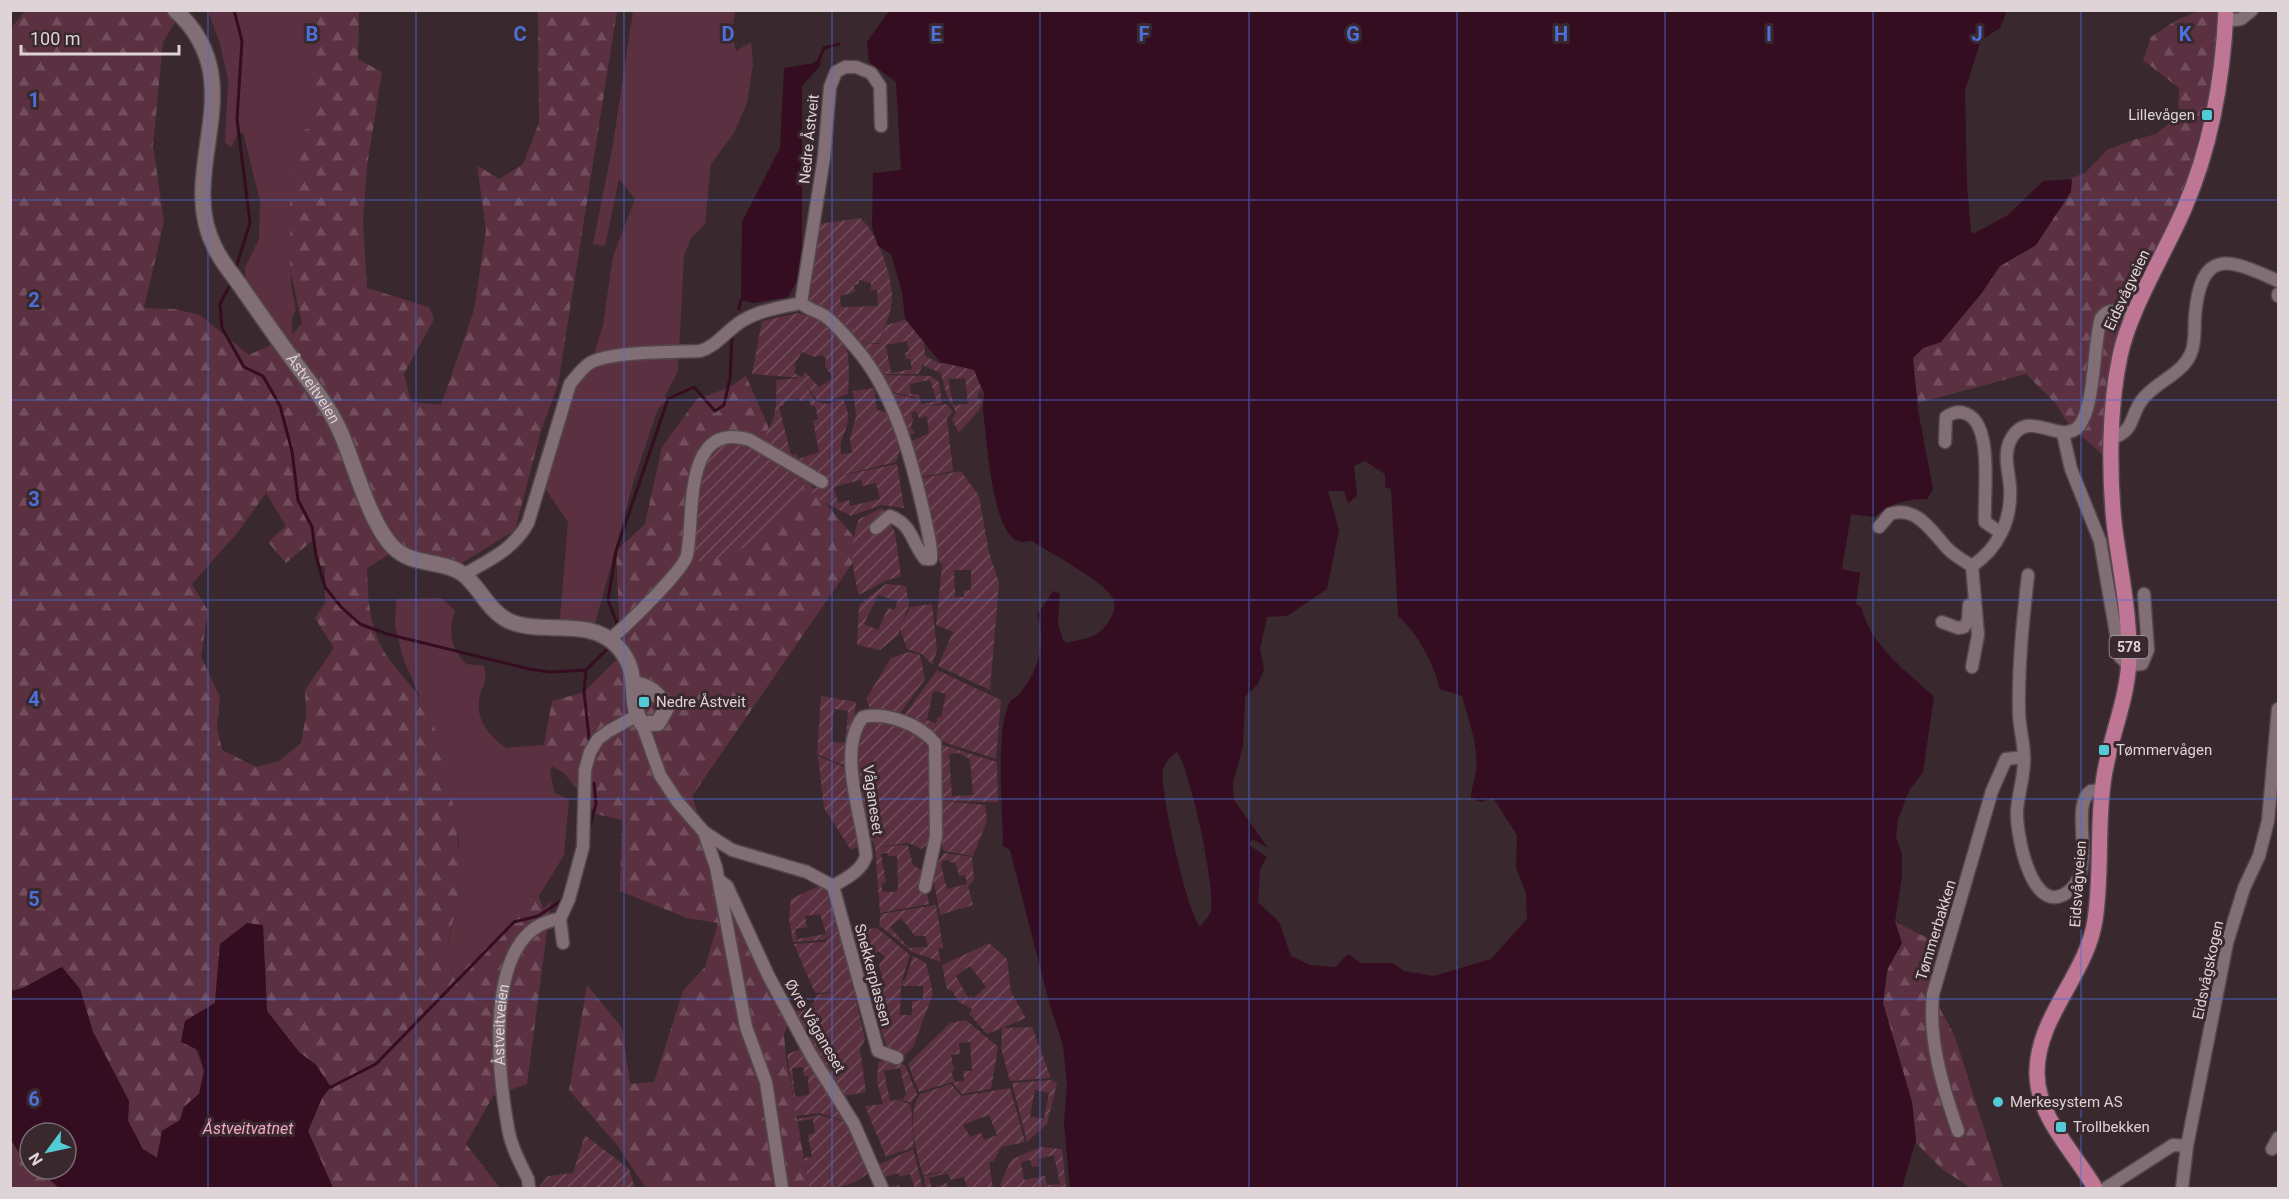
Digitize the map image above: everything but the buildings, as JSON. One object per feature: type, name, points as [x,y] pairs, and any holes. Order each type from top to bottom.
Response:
[{"type":"main road","name":"Eidsvågveien","points":[[2095,1188],[2049,1118],[2040,1094],[2037,1076],[2039,1056],[2045,1033],[2084,962],[2092,938],[2098,897],[2102,790],[2124,698],[2129,665],[2127,617],[2112,496],[2113,438],[2120,356],[2135,315],[2183,212],[2200,168],[2216,95],[2226,16]]},
{"type":"street","name":"Åstveitveien","points":[[176,10],[190,24],[204,44],[211,67],[213,94],[203,211],[214,247],[318,394],[339,429],[387,538],[404,555],[418,561],[445,565],[463,575],[491,610],[510,621],[538,627],[592,630],[616,639]]},
{"type":"street","points":[[2226,16],[2241,19],[2252,10]]},
{"type":"street","name":"Nedre Åstveit","points":[[801,303],[824,157],[828,97],[836,72],[845,67],[856,67],[871,73],[880,86],[881,126]]},
{"type":"street","points":[[2113,438],[2127,432],[2143,398],[2184,364],[2191,355],[2199,289],[2214,267],[2223,262],[2233,262],[2278,281]]},
{"type":"street","points":[[463,575],[508,549],[524,530],[570,384],[581,370],[592,362],[611,356],[700,351],[708,348],[744,319],[801,303],[808,309],[824,315],[844,334],[856,347],[883,388],[910,457],[927,527],[931,559],[925,559],[920,553],[912,532],[901,522],[890,516],[876,528]]},
{"type":"street","points":[[1942,622],[1958,628],[1967,624],[1970,614],[1969,577],[1972,566],[1991,553],[2001,534],[2009,512],[2010,487],[2006,461],[2011,439],[2020,430],[2030,426],[2041,426],[2063,434],[2075,430],[2084,417],[2101,318],[2107,312],[2120,310],[2135,315]]},
{"type":"street","points":[[1946,442],[1946,417],[1952,413],[1967,414],[1979,425],[1984,443],[1985,522],[2001,534]]},
{"type":"street","points":[[2063,434],[2071,469],[2096,526],[2110,591],[2118,648],[2122,660],[2129,665],[2142,664],[2148,655],[2144,594]]},
{"type":"street","points":[[822,482],[750,440],[739,437],[721,440],[711,446],[704,453],[693,486],[687,556],[616,639],[628,659],[635,684],[639,720],[660,775],[677,801],[704,832],[732,850],[807,872],[832,886]]},
{"type":"street","points":[[1879,527],[1890,514],[1901,512],[1910,514],[1930,528],[1951,552],[1972,566]]},
{"type":"street","points":[[1972,566],[1978,635],[1972,667]]},
{"type":"street","points":[[2028,575],[2019,706],[2024,757],[2017,810],[2018,828],[2032,881],[2048,896],[2062,896],[2077,880],[2083,856],[2083,801],[2091,791],[2102,790]]},
{"type":"street","points":[[562,943],[560,919],[569,899],[583,847],[585,770],[591,752],[598,740],[609,730],[639,720],[658,723],[666,709],[654,692],[645,686],[635,684]]},
{"type":"street","name":"Eidsvågskogen","points":[[2182,1188],[2187,1146],[2227,943],[2244,888],[2259,856],[2268,821],[2278,710]]},
{"type":"street","name":"Våganeset","points":[[832,886],[854,872],[864,862],[865,848],[852,773],[853,743],[858,723],[863,717],[881,716],[912,726],[926,733],[935,743],[936,836],[925,887]]},
{"type":"street","name":"Tømmerbakken","points":[[1959,1131],[1942,1088],[1932,1020],[1934,984],[1992,791],[2006,759],[2024,757]]},
{"type":"street","points":[[704,832],[719,880],[721,901],[746,1027],[766,1083],[782,1188]]},
{"type":"street","name":"Øvre Våganeset","points":[[719,880],[727,886],[768,975],[811,1055],[854,1124],[882,1188]]},
{"type":"street","name":"Snekkerplassen","points":[[832,886],[878,1051],[897,1058]]},
{"type":"street","name":"Åstveitveien","points":[[529,1188],[528,1179],[508,1128],[499,1059],[500,1022],[507,967],[514,952],[537,928],[560,919]]},
{"type":"street","points":[[2106,1188],[2173,1145],[2187,1146]]},
{"type":"green space","points":[[25,11],[182,11],[163,42],[153,145],[164,222],[144,308],[174,309],[200,315],[249,355],[292,335],[302,323],[290,269],[290,203],[296,133],[315,126],[312,58],[297,11],[359,11],[358,59],[382,72],[367,166],[363,222],[367,288],[429,307],[434,319],[404,374],[411,402],[441,405],[474,310],[486,230],[477,165],[499,179],[523,164],[539,123],[538,11],[617,11],[558,385],[541,431],[515,530],[459,565],[403,546],[367,568],[369,603],[376,636],[387,656],[423,703],[437,734],[446,768],[456,827],[459,865],[458,902],[448,941],[452,974],[462,970],[480,953],[516,898],[539,896],[543,909],[551,901],[527,1084],[493,1096],[466,1144],[500,1188],[333,1188],[308,1131],[322,1098],[316,1065],[299,1052],[267,1011],[262,925],[220,944],[215,1003],[185,1021],[204,1071],[199,1094],[184,1107],[180,1120],[162,1131],[157,1158],[143,1149],[128,1121],[129,1101],[93,1032],[80,989],[61,967],[23,988],[11,991],[11,28]],"holes":[[[266,493],[286,526],[268,542],[286,563],[314,539],[320,566],[325,566],[325,603],[315,618],[334,648],[305,690],[306,716],[301,743],[279,761],[256,767],[222,750],[217,727],[220,697],[201,657],[208,611],[192,584],[238,532]]]},
{"type":"green space","points":[[208,11],[299,11],[313,56],[315,126],[290,203],[291,286],[296,310],[292,318],[292,348],[246,290],[245,267],[259,239],[260,201],[243,132],[237,135],[231,147],[225,142],[228,80],[220,44]]},
{"type":"green space","points":[[633,11],[735,11],[732,33],[736,51],[751,42],[753,64],[747,103],[734,133],[711,164],[705,224],[691,238],[684,256],[678,371],[665,396],[668,399],[658,409],[634,480],[591,639],[559,631],[568,522],[540,481],[570,384],[592,361],[603,325],[613,256],[635,199],[619,179],[605,246],[593,244],[613,144]]},
{"type":"green space","points":[[2198,11],[2221,11],[2218,54],[2190,173],[2119,331],[2103,455],[2069,425],[2056,404],[2026,374],[1918,403],[1912,358],[1981,294],[2000,266],[2036,245],[2071,180],[2068,180],[2086,172],[2107,150],[2156,134],[2178,116],[2179,88],[2143,60],[2151,37],[2177,20]]},
{"type":"green space","points":[[860,218],[873,234],[883,255],[890,278],[891,309],[879,343],[863,343],[879,344],[886,325],[914,317],[924,340],[925,356],[941,364],[965,354],[974,371],[977,369],[988,393],[983,394],[980,389],[977,397],[983,401],[978,411],[959,433],[952,419],[956,412],[947,396],[941,373],[924,366],[924,363],[918,374],[877,374],[809,302],[819,224]],"holes":[[[859,280],[871,283],[871,290],[877,290],[878,306],[841,307],[840,296],[855,292],[854,285],[859,284]],[[907,341],[909,351],[905,353],[906,359],[910,359],[912,369],[891,373],[886,345]],[[965,378],[968,404],[953,405],[948,379]]]},
{"type":"green space","points":[[798,313],[828,325],[844,341],[849,363],[848,394],[829,401],[817,400],[805,383],[815,401],[827,404],[843,399],[848,417],[841,454],[852,453],[850,438],[856,417],[853,391],[874,388],[877,410],[889,413],[901,447],[896,462],[830,478],[897,464],[904,508],[881,505],[851,516],[811,495],[823,475],[805,470],[766,447],[763,439],[775,411],[776,380],[802,378],[752,374],[762,321]],"holes":[[[802,352],[814,357],[822,355],[826,358],[825,366],[833,378],[819,387],[805,372],[802,377],[794,373],[796,368],[794,365]],[[799,398],[800,401],[809,399],[811,406],[815,406],[818,419],[813,421],[819,452],[798,459],[797,454],[791,455],[779,407],[784,405],[784,402]],[[861,480],[863,486],[876,483],[880,499],[850,506],[849,500],[838,503],[834,487]]]},
{"type":"green space","points":[[879,375],[930,376],[939,382],[942,403],[921,407],[946,404],[953,411],[947,418],[953,471],[916,478],[888,392],[913,398],[920,404],[914,397],[888,391]],"holes":[[[930,380],[937,401],[921,404],[919,394],[911,394],[910,384]],[[916,411],[919,418],[927,416],[929,433],[909,442],[907,436],[915,433],[911,427],[913,420],[911,413]]]},
{"type":"green space","points":[[746,376],[774,440],[863,548],[692,796],[705,835],[788,1024],[784,1035],[786,1058],[809,1188],[788,1188],[787,1184],[786,1188],[646,1188],[617,1145],[569,1090],[587,985],[622,1028],[630,1084],[654,1082],[683,991],[705,967],[718,923],[687,918],[620,891],[622,820],[596,814],[564,773],[541,760],[552,701],[584,692],[621,655],[616,551],[645,524],[662,447],[697,399],[728,388]]},
{"type":"green space","points":[[734,438],[753,444],[805,485],[796,502],[743,548],[702,565],[690,549],[699,477],[711,445]]},
{"type":"green space","points":[[961,471],[979,496],[989,552],[999,583],[990,690],[938,666],[953,632],[936,625],[942,566],[946,564],[941,565],[916,479]],"holes":[[[954,570],[971,570],[971,590],[964,591],[964,597],[955,597]]]},
{"type":"green space","points":[[882,508],[895,532],[901,576],[885,581],[859,595],[853,557],[856,529],[859,519]]},
{"type":"green space","points":[[886,584],[906,586],[909,604],[902,624],[910,607],[932,604],[937,650],[932,665],[922,654],[907,649],[900,629],[898,635],[880,650],[857,645],[859,605]],"holes":[[[878,595],[898,601],[894,610],[888,608],[878,630],[864,624]]]},
{"type":"green space","points":[[441,598],[455,610],[451,632],[457,651],[466,664],[484,666],[485,680],[479,707],[485,727],[506,748],[552,744],[563,746],[550,770],[554,792],[569,800],[564,855],[539,896],[516,898],[488,942],[472,962],[453,974],[446,955],[459,892],[459,841],[440,744],[403,658],[395,626],[396,599]]},
{"type":"green space","points":[[909,652],[920,655],[925,679],[901,712],[892,716],[871,711],[866,699],[891,658]]},
{"type":"green space","points":[[937,670],[1001,700],[996,759],[937,740],[903,717]],"holes":[[[933,691],[946,694],[941,717],[938,717],[936,723],[927,720]]]},
{"type":"green space","points":[[821,696],[856,702],[850,768],[817,754]],"holes":[[[834,709],[848,711],[845,743],[831,742]]]},
{"type":"green space","points":[[868,720],[880,720],[921,733],[931,748],[932,841],[921,849],[908,843],[877,847],[908,845],[913,865],[923,871],[929,904],[880,913],[875,847],[866,828],[859,794],[856,745],[859,726]],"holes":[[[888,853],[888,856],[897,856],[898,889],[895,892],[882,891],[882,884],[886,882],[881,854]]]},
{"type":"green space","points":[[936,743],[997,762],[998,802],[944,801],[985,805],[987,821],[973,856],[944,851],[938,836]],"holes":[[[958,753],[970,759],[973,795],[952,796],[949,754]]]},
{"type":"green space","points":[[818,756],[850,770],[862,844],[851,850],[824,808]]},
{"type":"green space","points":[[944,853],[972,857],[974,880],[968,886],[973,905],[940,915],[932,871]],"holes":[[[949,860],[950,863],[955,862],[959,876],[965,875],[967,884],[947,889],[941,865],[943,861]]]},
{"type":"green space","points":[[821,885],[828,891],[840,931],[865,1039],[860,1049],[866,1092],[843,1096],[793,1013],[814,1003],[816,995],[836,992],[815,993],[794,944],[824,942],[833,933],[823,940],[793,942],[789,920],[791,899]],"holes":[[[820,914],[826,934],[797,939],[795,929],[807,927],[805,916]]]},
{"type":"green space","points":[[936,905],[943,947],[938,949],[941,962],[912,952],[879,925],[881,914]],"holes":[[[901,918],[915,936],[925,936],[928,947],[909,948],[890,927]]]},
{"type":"green space","points":[[1895,922],[1950,949],[1938,1004],[1955,1037],[2003,1188],[1971,1188],[1942,1169],[1916,1143],[1912,1102],[1883,1003]]},
{"type":"green space","points":[[877,928],[910,955],[901,983],[906,978],[913,956],[926,963],[933,994],[913,1047],[903,1057],[887,1049],[875,1010],[887,997],[879,996],[862,986],[850,931]],"holes":[[[871,951],[873,956],[878,951],[885,957],[879,964],[883,981],[875,983],[873,979],[870,979],[861,955]],[[901,986],[923,986],[923,1000],[912,1001],[912,1015],[900,1015]]]},
{"type":"green space","points":[[989,943],[1007,959],[1011,992],[1026,1018],[987,1034],[969,1014],[972,1009],[957,1001],[953,991],[947,989],[942,965]],"holes":[[[970,966],[986,987],[973,998],[971,996],[968,998],[956,976]]]},
{"type":"green space","points":[[966,1020],[998,1047],[991,1089],[962,1094],[952,1082],[919,1092],[908,1064],[950,1023]],"holes":[[[970,1042],[972,1071],[963,1071],[964,1081],[955,1082],[951,1071],[954,1070],[951,1055],[960,1054],[959,1043]]]},
{"type":"green space","points":[[1032,1027],[1051,1078],[1010,1081],[1001,1048],[1002,1028]]},
{"type":"green space","points":[[803,1048],[839,1101],[871,1170],[857,1181],[842,1186],[809,1188],[797,1119],[819,1115],[849,1123],[820,1113],[796,1116],[787,1054]],"holes":[[[803,1067],[804,1076],[808,1076],[809,1095],[795,1097],[792,1068]],[[813,1119],[815,1133],[808,1135],[812,1157],[804,1158],[798,1121]]]},
{"type":"green space","points":[[886,1059],[905,1065],[917,1094],[911,1103],[903,1100],[890,1102],[902,1101],[911,1105],[914,1147],[886,1157],[865,1106],[883,1104],[877,1082],[878,1062]],"holes":[[[900,1068],[906,1094],[903,1099],[890,1101],[884,1071]]]},
{"type":"green space","points":[[1051,1080],[1057,1083],[1047,1124],[1027,1142],[1012,1083]],"holes":[[[1035,1090],[1049,1093],[1044,1119],[1030,1116]]]},
{"type":"green space","points":[[951,1084],[961,1096],[1010,1088],[1025,1142],[1001,1147],[994,1161],[989,1162],[993,1188],[967,1188],[964,1177],[951,1180],[947,1173],[929,1178],[932,1188],[925,1188],[924,1176],[964,1168],[923,1175],[915,1145],[913,1123],[920,1094]],"holes":[[[989,1115],[997,1135],[984,1140],[981,1133],[970,1137],[963,1125]]]},
{"type":"green space","points":[[585,1135],[629,1169],[635,1188],[539,1187],[548,1176],[573,1173]]},
{"type":"green space","points":[[10,1139],[18,1152],[18,1181],[51,1181],[59,1188],[11,1188]]},
{"type":"green space","points":[[1040,1147],[1062,1149],[1066,1188],[1003,1188],[1000,1185],[1011,1160]],"holes":[[[1054,1155],[1060,1184],[1047,1185],[1045,1176],[1024,1180],[1021,1162],[1030,1160],[1032,1167],[1039,1166],[1038,1159]]]},
{"type":"green space","points":[[913,1149],[923,1188],[915,1188],[910,1174],[900,1177],[898,1173],[885,1177],[888,1187],[899,1185],[900,1188],[885,1188],[876,1166]]},
{"type":"green space","points":[[947,1183],[948,1188],[932,1188]]},
{"type":"water","points":[[889,11],[2007,11],[2000,28],[1981,40],[1965,90],[1967,185],[1971,232],[1975,233],[2008,215],[2043,181],[2072,179],[2071,192],[2036,245],[2000,266],[1981,294],[1941,342],[1923,348],[1913,358],[1918,410],[1933,489],[1927,499],[1899,503],[1886,508],[1874,517],[1851,514],[1842,569],[1860,573],[1856,604],[1861,607],[1866,621],[1881,646],[1934,697],[1923,772],[1909,791],[1898,819],[1896,837],[1902,854],[1902,877],[1895,921],[1902,943],[1887,970],[1883,1003],[1912,1102],[1916,1140],[1902,1188],[1070,1188],[1064,1123],[1067,1085],[1063,1045],[1049,1002],[1010,850],[1003,846],[1001,750],[1005,715],[1010,702],[1032,676],[1039,656],[1041,636],[1037,615],[1053,591],[1060,594],[1058,624],[1063,640],[1067,643],[1091,637],[1102,630],[1111,617],[1114,602],[1107,590],[1087,575],[1032,541],[1023,542],[1014,539],[1006,529],[991,479],[983,410],[984,394],[974,370],[940,362],[905,319],[902,292],[891,254],[878,246],[872,227],[873,173],[901,170],[896,82],[869,62],[867,42]],"holes":[[[1365,461],[1385,474],[1385,487],[1391,489],[1398,616],[1424,649],[1440,689],[1462,696],[1477,761],[1471,798],[1481,802],[1493,798],[1517,835],[1516,868],[1526,893],[1527,919],[1491,959],[1434,976],[1404,971],[1393,963],[1361,963],[1348,954],[1335,967],[1310,965],[1291,956],[1279,922],[1258,902],[1260,869],[1267,857],[1249,845],[1252,839],[1268,848],[1234,800],[1233,783],[1243,746],[1245,697],[1258,684],[1264,670],[1260,649],[1267,617],[1287,616],[1327,589],[1339,530],[1328,491],[1344,491],[1348,503],[1357,496],[1354,466]],[[1177,752],[1195,804],[1210,880],[1211,911],[1200,926],[1188,899],[1165,800],[1163,770]]]},
{"type":"water","points":[[815,61],[821,62],[820,66],[802,86],[802,247],[797,281],[788,297],[753,303],[741,300],[742,222],[780,148],[784,68]]},
{"type":"water","name":"Åstveitvatnet","points":[[247,923],[263,925],[267,1011],[299,1052],[316,1065],[331,1087],[322,1098],[308,1131],[333,1188],[59,1188],[51,1181],[78,1181],[78,1121],[18,1121],[18,1151],[11,1139],[11,991],[23,988],[62,967],[80,989],[93,1032],[129,1101],[128,1121],[143,1149],[157,1158],[162,1131],[180,1120],[184,1107],[199,1094],[204,1071],[198,1050],[181,1042],[185,1021],[215,1003],[220,944]]},
{"type":"waterway","points":[[234,10],[242,41],[237,119],[250,223],[235,271]]},
{"type":"waterway","points":[[818,62],[824,48],[839,44]]},
{"type":"waterway","points":[[231,283],[220,304],[222,328],[244,367],[263,376],[280,406],[292,451],[298,500],[312,527],[316,556],[325,587],[341,607],[360,624],[387,634],[529,669],[550,672],[586,670],[610,646]]},
{"type":"waterway","points":[[739,309],[741,300]]},
{"type":"waterway","points":[[618,626],[608,600],[616,551],[668,399],[694,387],[715,411],[724,405],[730,378],[732,337]]},
{"type":"waterway","points":[[586,670],[584,692],[590,746]]},
{"type":"waterway","points":[[589,829],[596,804],[594,783]]},
{"type":"waterway","points":[[331,1087],[376,1064],[514,922],[538,916],[564,899]]},
{"type":"place","name":"Lillevågen","points":[[2207,115]]},
{"type":"place","name":"Nedre Åstveit","points":[[644,702]]},
{"type":"place","name":"Tømmervågen","points":[[2104,750]]},
{"type":"place","name":"Merkesystem AS","points":[[1998,1102]]},
{"type":"place","name":"Trollbekken","points":[[2061,1127]]}]
